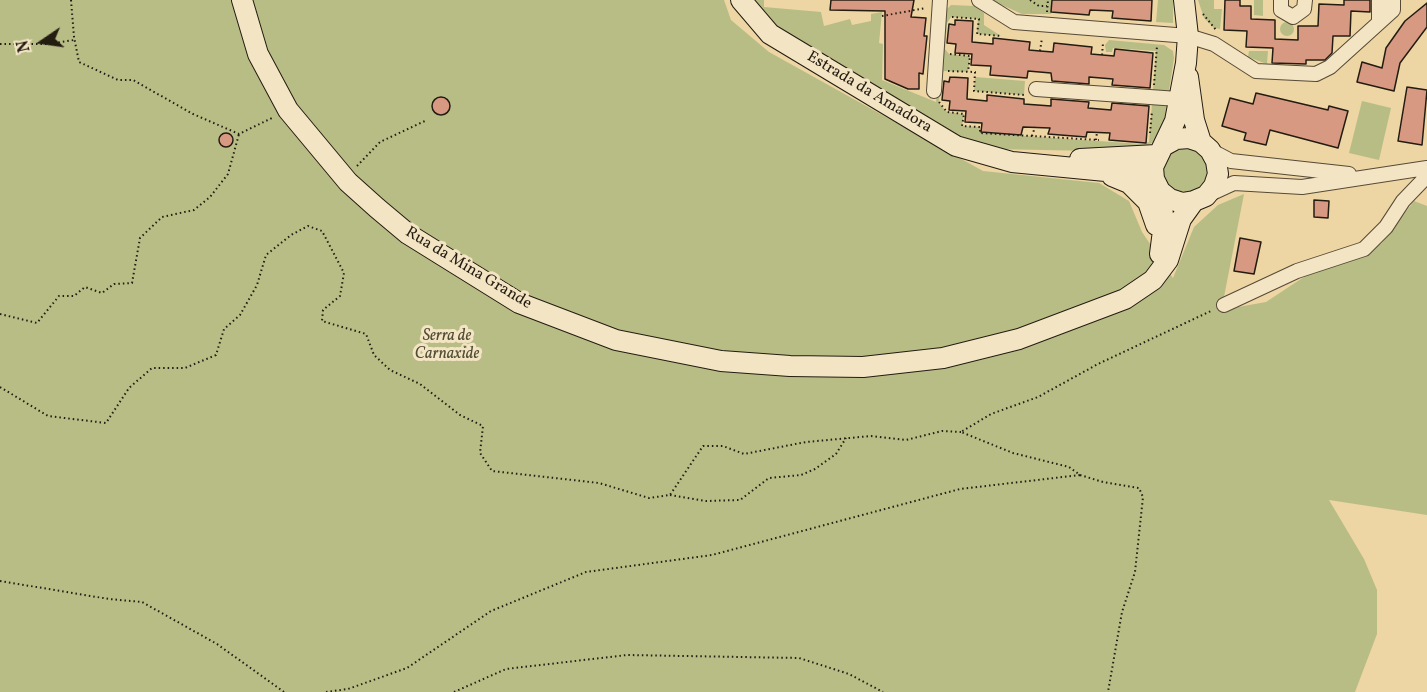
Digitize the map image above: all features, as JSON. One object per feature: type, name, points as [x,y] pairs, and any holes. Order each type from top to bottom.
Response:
[{"type":"street","name":"Rua da Mina Grande","points":[[242,0],[258,54],[288,110],[348,182],[408,234],[519,303],[616,340],[721,361],[789,366],[863,367],[943,358],[1019,339],[1125,299],[1158,274],[1168,260],[1181,219],[1200,199]]},
{"type":"street","name":"Estrada da Amadora","points":[[741,0],[770,34],[956,146],[1012,162],[1137,174],[1157,185]]},
{"type":"street","points":[[979,0],[1014,22],[1188,36],[1214,44],[1256,71],[1316,74],[1330,67],[1393,10],[1393,0]]},
{"type":"street","points":[[1125,299],[1159,257],[1164,224],[1154,167],[1157,147],[1175,121],[1186,63],[1188,36],[1184,0]]},
{"type":"street","points":[[1281,0],[1281,9],[1293,17],[1304,9],[1305,0]]},
{"type":"street","points":[[1379,0],[1379,21]]},
{"type":"street","points":[[937,93],[940,3]]},
{"type":"street","points":[[1186,63],[1194,120],[1216,161],[1218,174],[1214,186],[1200,199]]},
{"type":"street","points":[[1036,89],[1178,99]]},
{"type":"street","points":[[1157,147],[1183,139],[1206,146],[1231,161],[1376,176]]},
{"type":"street","name":"Estrada da Amadora","points":[[1012,162],[1157,147]]},
{"type":"street","points":[[1157,185],[1170,199],[1182,202],[1200,199],[1234,183],[1302,187],[1427,168]]},
{"type":"street","points":[[1099,170],[1129,183],[1148,202],[1157,227],[1159,257]]},
{"type":"street","points":[[1224,305],[1297,271],[1364,249],[1386,227],[1403,201],[1427,176]]},
{"type":"path","points":[[71,0],[74,40],[80,62],[118,80],[133,80],[193,114],[239,134]]},
{"type":"path","points":[[1030,0],[1039,6],[1048,6]]},
{"type":"path","points":[[882,16],[940,3]]},
{"type":"path","points":[[947,23],[951,17],[979,19],[977,34],[1000,36]]},
{"type":"path","points":[[0,44],[49,44],[74,40]]},
{"type":"path","points":[[1157,44],[1153,97],[1157,147]]},
{"type":"path","points":[[945,49],[949,54],[970,56],[968,72]]},
{"type":"path","points":[[945,71],[975,72],[974,91],[1036,96],[1036,89]]},
{"type":"path","points":[[937,93],[939,103],[947,111],[964,114],[962,126],[980,127],[980,133],[1108,141]]},
{"type":"path","points":[[0,314],[37,323],[50,310],[59,296],[74,296],[85,287],[102,293],[114,284],[132,283],[140,238],[162,217],[194,210],[210,197],[228,174],[239,134],[288,110]]},
{"type":"path","points":[[348,182],[357,166],[380,142],[427,120]]},
{"type":"path","points":[[1032,136],[1035,128]]},
{"type":"path","points":[[1096,140],[1097,132]]},
{"type":"path","points":[[1045,144],[1046,137]]},
{"type":"path","points":[[0,387],[48,416],[106,423],[129,388],[152,368],[185,368],[216,355],[224,329],[240,315],[257,285],[266,255],[291,235],[308,226],[322,231],[344,273],[340,296],[323,310],[322,321],[366,334],[374,355],[390,370],[420,384],[460,415],[483,426],[480,453],[492,471],[599,483],[649,498],[670,495],[706,501],[740,500],[770,478],[801,475],[815,469],[836,454],[846,438]]},
{"type":"path","points":[[961,432],[991,414],[1038,397],[1098,364],[1224,305]]},
{"type":"path","points":[[670,495],[703,446],[723,446],[744,454],[846,438],[871,436],[906,440],[942,431],[961,432],[1012,453],[1069,467],[1080,475],[1103,482],[1139,488],[1143,497],[1134,572],[1122,612],[1108,692]]},
{"type":"path","points":[[326,692],[348,689],[406,669],[491,611],[586,572],[712,555],[960,489],[1080,475]]},
{"type":"path","points":[[0,581],[109,599],[142,602],[217,644],[284,692]]},
{"type":"path","points":[[454,692],[506,669],[627,655],[799,658],[849,674],[883,692]]},
{"type":"green space","name":"Serra de Carnaxide","points":[[0,0],[724,0],[731,20],[769,52],[983,171],[1099,183],[1129,201],[1142,232],[1173,278],[1194,227],[1218,205],[1244,194],[1224,297],[1227,309],[1266,302],[1307,275],[1366,254],[1382,243],[1414,201],[1427,206],[1427,515],[1329,500],[1364,559],[1377,590],[1377,634],[1355,692],[0,692]]},
{"type":"green space","points":[[750,0],[764,0],[764,7],[821,12],[824,26],[850,19],[852,25],[871,21],[871,14],[882,12],[879,43],[883,44],[882,80],[936,102],[945,11],[951,5],[975,6],[984,13],[984,25],[1001,36],[977,34],[978,19],[951,17],[947,23],[945,49],[949,54],[970,56],[968,72],[944,71],[941,75],[939,103],[947,112],[964,114],[962,126],[980,127],[981,133],[1142,144],[1149,142],[1156,51],[1113,48],[1112,52],[1106,52],[1105,45],[1109,40],[1164,45],[1173,51],[1174,58],[1163,130],[1157,140],[1145,147],[1092,151],[994,149],[963,140],[779,30]]},
{"type":"green space","points":[[991,0],[1051,0],[1051,14],[1022,14]]},
{"type":"green space","points":[[1158,0],[1173,0],[1173,23],[1156,22]]},
{"type":"green space","points":[[1198,0],[1214,0],[1214,9],[1222,9],[1220,29],[1214,28],[1204,18]]},
{"type":"green space","points":[[1254,0],[1263,0],[1263,16],[1254,15]]},
{"type":"green space","points":[[1287,22],[1292,24],[1294,29],[1292,34],[1287,36],[1282,34],[1280,29],[1282,24]]},
{"type":"green space","points":[[1249,51],[1268,51],[1267,64],[1248,57]]},
{"type":"green space","points":[[975,77],[1025,81],[1024,95],[974,91]]},
{"type":"green space","points":[[1362,101],[1391,108],[1379,160],[1349,153]]},
{"type":"green space","points":[[1186,148],[1202,155],[1209,171],[1202,187],[1186,194],[1170,187],[1163,171],[1170,155]]},
{"type":"building","points":[[831,0],[914,0],[911,17],[926,18],[924,36],[927,36],[923,74],[919,73],[919,89],[908,89],[885,79],[885,11],[830,10]]},
{"type":"building","points":[[1052,0],[1152,0],[1151,21],[1112,18],[1113,11],[1090,10],[1089,15],[1051,12]]},
{"type":"building","points":[[1225,0],[1240,0],[1240,6],[1251,6],[1251,19],[1275,20],[1275,39],[1298,40],[1298,26],[1318,26],[1319,4],[1344,5],[1344,0],[1370,0],[1370,12],[1351,11],[1350,36],[1333,36],[1332,53],[1325,60],[1306,60],[1306,64],[1272,63],[1273,48],[1246,47],[1247,31],[1224,30]]},
{"type":"building","points":[[1427,3],[1427,27],[1400,63],[1394,91],[1357,82],[1362,62],[1382,68],[1386,48],[1405,21]]},
{"type":"building","points":[[955,20],[973,21],[972,42],[993,44],[993,38],[1030,42],[1029,50],[1053,52],[1054,43],[1092,47],[1091,54],[1114,56],[1115,49],[1153,53],[1150,88],[1112,85],[1113,79],[1089,77],[1089,84],[1052,81],[1051,73],[1028,71],[1027,78],[990,75],[991,66],[971,65],[972,54],[955,53],[956,44],[947,43],[949,24],[955,25]]},
{"type":"building","points":[[950,77],[968,78],[967,99],[987,101],[987,95],[1024,99],[1024,104],[1051,106],[1051,99],[1089,102],[1088,108],[1111,110],[1112,103],[1149,106],[1146,143],[1109,140],[1110,133],[1087,132],[1086,137],[1048,134],[1050,128],[1023,127],[1021,135],[981,132],[982,123],[965,122],[966,111],[949,110],[950,101],[942,100],[944,81],[949,82]]},
{"type":"building","points":[[1407,87],[1427,90],[1422,145],[1398,141]]},
{"type":"building","points":[[1256,93],[1328,110],[1329,106],[1348,111],[1338,148],[1270,130],[1266,145],[1244,140],[1246,133],[1222,126],[1230,98],[1253,104]]},
{"type":"building","points":[[441,97],[447,100],[450,106],[447,112],[441,115],[435,112],[432,106],[435,100]]},
{"type":"building","points":[[223,133],[229,133],[233,140],[229,147],[223,147],[219,143],[219,137]]},
{"type":"building","points":[[1314,200],[1329,201],[1328,218],[1314,217]]},
{"type":"building","points":[[1240,238],[1261,242],[1254,274],[1234,271]]}]
